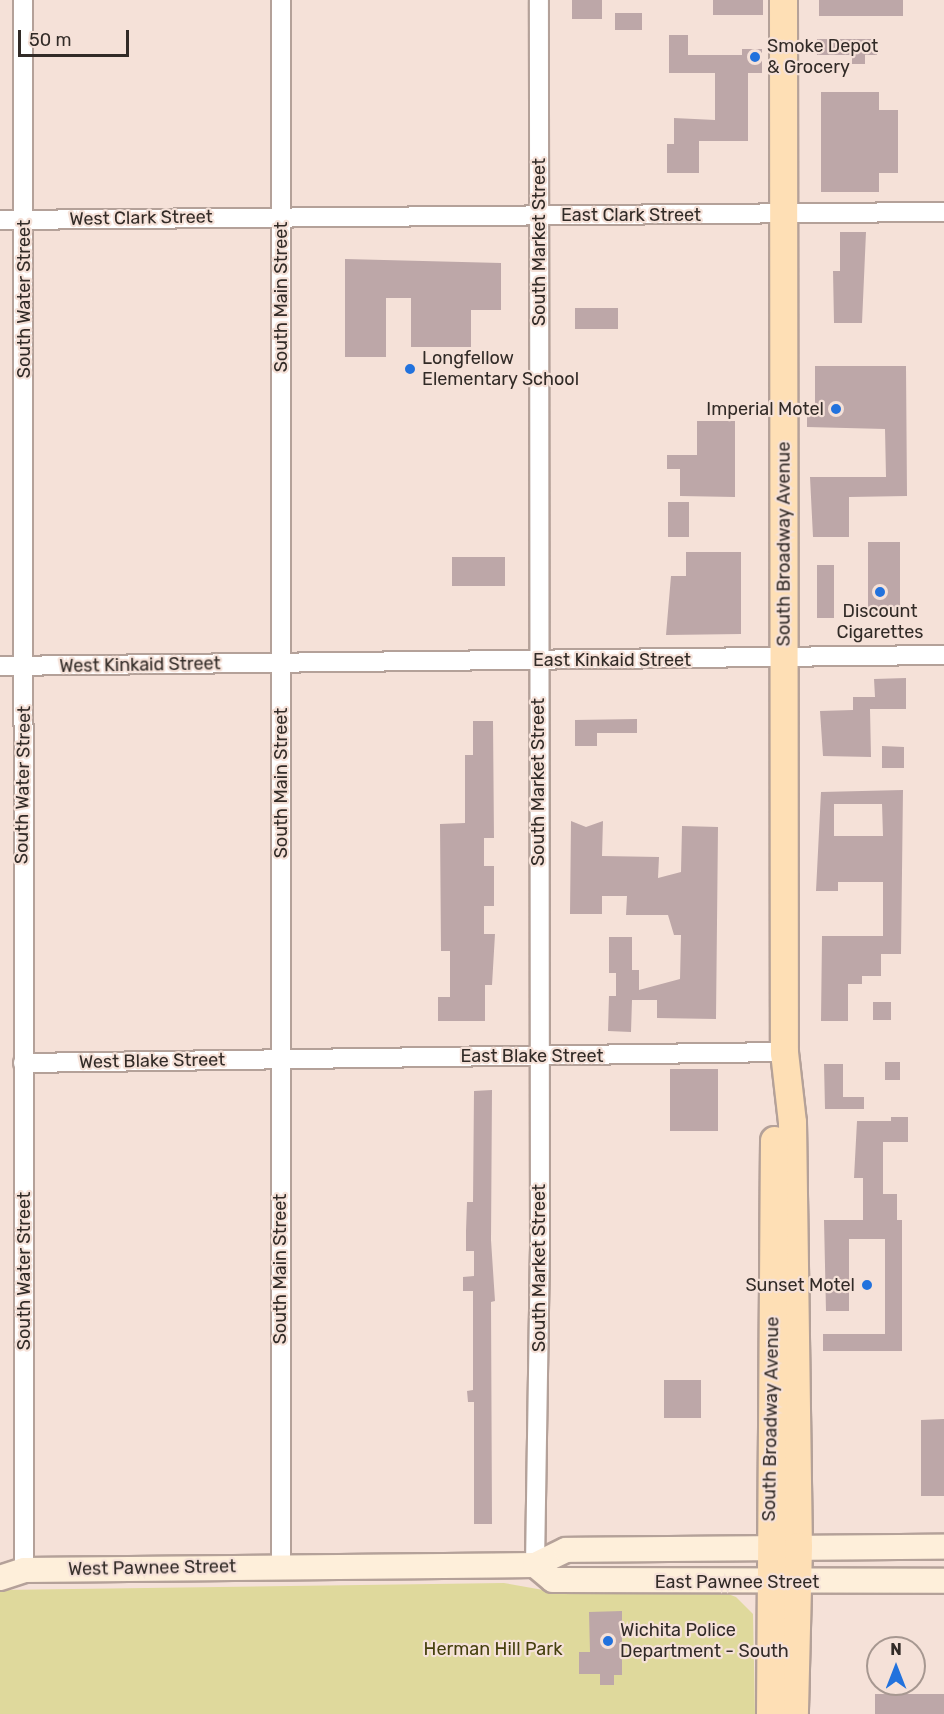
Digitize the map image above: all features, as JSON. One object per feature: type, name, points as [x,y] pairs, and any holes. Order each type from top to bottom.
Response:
[{"type":"main road","name":"South Broadway Avenue","points":[[783,0],[783,1052],[792,1122],[798,1546],[794,1714]]},
{"type":"main road","name":"South Broadway Avenue","points":[[770,1714],[769,1582],[774,1116],[783,1052]]},
{"type":"main road","name":"East Pawnee Street","points":[[281,1566],[535,1565],[566,1550],[770,1545],[944,1547]]},
{"type":"main road","name":"West Pawnee Street","points":[[0,1560],[24,1570]]},
{"type":"main road","name":"East Pawnee Street","points":[[535,1565],[554,1580],[944,1581]]},
{"type":"main road","name":"West Pawnee Street","points":[[0,1578],[24,1570],[281,1566]]},
{"type":"street","name":"South Water Street","points":[[23,0],[24,1570]]},
{"type":"street","name":"South Main Street","points":[[281,0],[281,1566]]},
{"type":"street","name":"South Market Street","points":[[535,1565],[539,1056],[539,0]]},
{"type":"street","name":"East Clark Street","points":[[281,217],[944,212]]},
{"type":"street","name":"West Clark Street","points":[[0,220],[281,217]]},
{"type":"street","name":"East Kinkaid Street","points":[[281,663],[944,655]]},
{"type":"street","name":"West Kinkaid Street","points":[[0,666],[281,663]]},
{"type":"street","name":"East Blake Street","points":[[280,1059],[783,1052]]},
{"type":"street","name":"West Blake Street","points":[[23,1063],[280,1059]]},
{"type":"green space","name":"Herman Hill Park","points":[[504,1583],[560,1593],[723,1592],[736,1597],[753,1614],[755,1714],[0,1714],[0,1590]]},
{"type":"building","points":[[572,0],[602,0],[602,19],[572,19]]},
{"type":"building","points":[[713,0],[763,0],[763,15],[713,15]]},
{"type":"building","points":[[819,0],[903,0],[903,16],[819,16]]},
{"type":"building","points":[[615,13],[642,13],[642,30],[615,30]]},
{"type":"building","points":[[669,35],[688,35],[688,55],[742,55],[742,49],[762,49],[762,73],[748,73],[748,141],[699,141],[699,173],[667,173],[667,144],[674,144],[674,118],[715,120],[715,73],[669,73]]},
{"type":"building","points":[[817,39],[877,39],[877,55],[865,55],[865,64],[852,64],[852,55],[817,55]]},
{"type":"building","points":[[821,92],[879,92],[879,110],[898,110],[898,173],[879,173],[879,192],[821,192]]},
{"type":"building","points":[[840,232],[866,232],[862,323],[834,323],[833,271],[840,271]]},
{"type":"building","points":[[345,259],[501,263],[501,310],[471,310],[471,347],[411,347],[411,298],[386,298],[386,357],[345,357]]},
{"type":"building","points":[[575,308],[618,308],[618,329],[575,329]]},
{"type":"building","points":[[815,366],[906,366],[907,496],[849,497],[849,537],[813,537],[810,477],[886,477],[885,429],[807,427],[807,407],[815,407]]},
{"type":"building","points":[[697,421],[735,421],[735,497],[680,496],[680,469],[667,469],[667,455],[697,455]]},
{"type":"building","points":[[668,502],[689,502],[689,537],[668,537]]},
{"type":"building","points":[[868,542],[900,542],[900,617],[868,617]]},
{"type":"building","points":[[686,552],[741,552],[741,634],[666,635],[671,576],[686,576]]},
{"type":"building","points":[[452,557],[505,557],[505,586],[452,586]]},
{"type":"building","points":[[817,565],[834,565],[834,618],[817,618]]},
{"type":"building","points":[[906,678],[906,709],[870,709],[871,757],[823,756],[820,711],[853,710],[853,697],[875,697],[874,679]]},
{"type":"building","points":[[637,719],[637,733],[597,733],[597,746],[575,746],[575,720]]},
{"type":"building","points":[[473,721],[493,721],[494,838],[484,838],[484,866],[494,866],[494,906],[484,906],[484,934],[495,934],[492,985],[485,985],[485,1021],[438,1021],[438,997],[450,997],[450,951],[441,951],[440,824],[465,823],[465,755],[473,755]]},
{"type":"building","points":[[882,746],[904,747],[904,768],[882,768]]},
{"type":"building","points":[[903,790],[901,954],[881,954],[881,976],[862,976],[862,984],[848,984],[848,1021],[821,1021],[822,936],[883,936],[883,882],[838,882],[838,891],[816,891],[821,792]],"holes":[[[834,804],[882,804],[883,836],[834,836]]]},
{"type":"building","points":[[571,821],[586,827],[603,821],[602,856],[659,857],[658,878],[681,872],[682,826],[718,827],[716,1019],[657,1018],[657,1000],[632,1000],[631,1032],[608,1031],[609,996],[616,996],[616,973],[609,973],[609,937],[632,937],[632,970],[639,970],[639,990],[680,979],[681,935],[674,935],[668,915],[626,915],[627,896],[602,896],[602,914],[570,914]]},
{"type":"building","points":[[873,1002],[891,1002],[891,1020],[873,1020]]},
{"type":"building","points":[[885,1062],[900,1062],[900,1080],[885,1080]]},
{"type":"building","points":[[824,1064],[843,1064],[843,1097],[864,1097],[864,1109],[825,1109]]},
{"type":"building","points":[[670,1069],[718,1069],[718,1131],[670,1131]]},
{"type":"building","points":[[492,1090],[491,1240],[495,1301],[491,1302],[492,1524],[474,1524],[474,1402],[468,1402],[467,1391],[473,1390],[473,1291],[463,1291],[463,1277],[474,1276],[474,1251],[466,1251],[466,1231],[467,1202],[473,1202],[474,1091]]},
{"type":"building","points":[[891,1117],[908,1117],[908,1142],[883,1142],[883,1194],[897,1194],[897,1220],[902,1220],[902,1351],[823,1351],[823,1334],[885,1334],[885,1239],[849,1239],[849,1311],[826,1311],[824,1220],[863,1220],[863,1178],[854,1178],[857,1121],[891,1121]]},
{"type":"building","points":[[664,1380],[701,1380],[701,1418],[664,1418]]},
{"type":"building","points":[[944,1419],[944,1496],[921,1496],[921,1420]]},
{"type":"building","points":[[622,1611],[622,1675],[614,1675],[614,1685],[600,1685],[600,1674],[579,1674],[579,1652],[590,1652],[589,1612]]},
{"type":"building","points":[[944,1694],[944,1714],[875,1714],[875,1696]]},
{"type":"place","name":"Smoke Depot & Grocery","points":[[755,57]]},
{"type":"place","name":"Longfellow Elementary School","points":[[410,369]]},
{"type":"place","name":"Imperial Motel","points":[[836,409]]},
{"type":"place","name":"Discount Cigarettes","points":[[880,592]]},
{"type":"place","name":"Sunset Motel","points":[[867,1285]]},
{"type":"place","name":"Wichita Police Department - South","points":[[608,1641]]}]
